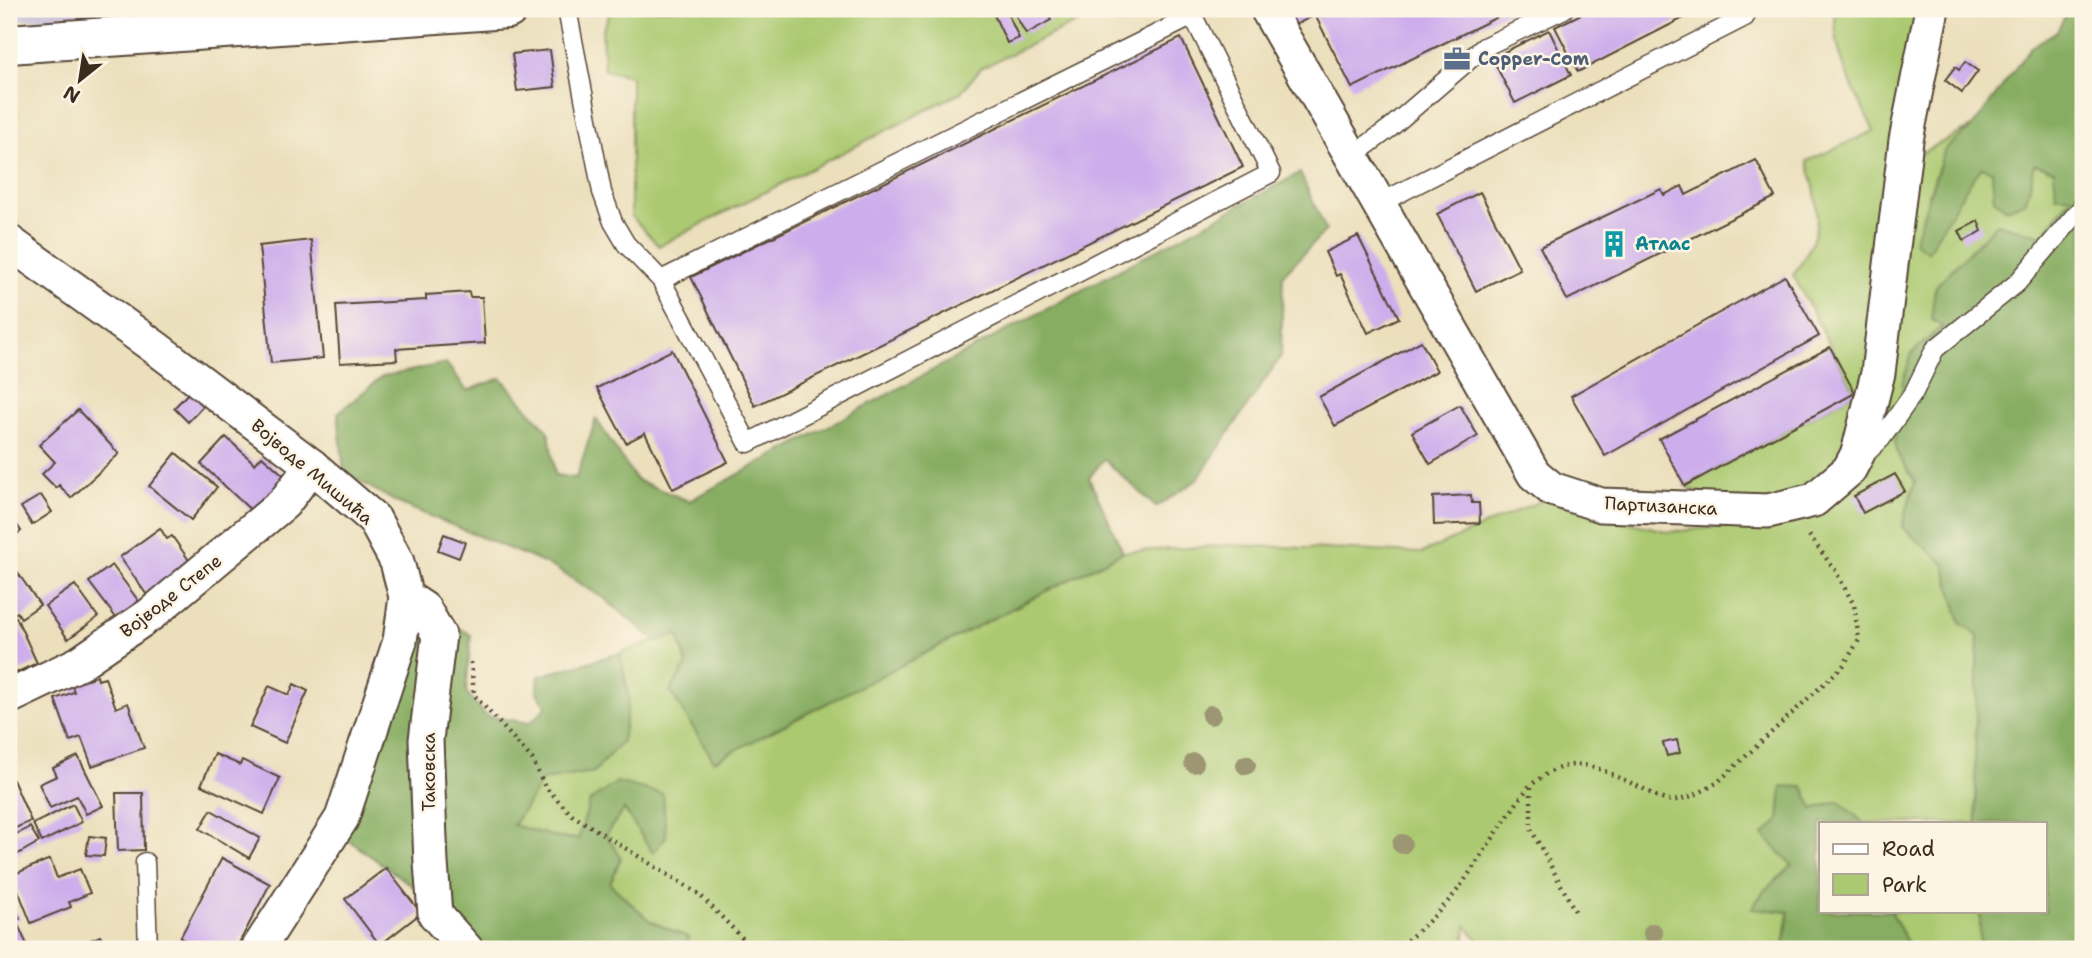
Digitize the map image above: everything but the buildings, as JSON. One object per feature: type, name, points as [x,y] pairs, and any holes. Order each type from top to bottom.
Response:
[{"type":"street","points":[[9,44],[508,9]]},
{"type":"street","name":"Партизанска","points":[[1267,9],[1534,474],[1552,489],[1601,505],[1768,511],[1814,500],[1849,470],[1858,453],[1878,373],[1906,140],[1932,9]]},
{"type":"street","name":"Војводе Мишића","points":[[9,242],[156,348],[312,466],[374,519],[397,562],[405,597],[401,641],[342,818],[258,949]]},
{"type":"street","name":"Војводе Степе","points":[[9,697],[78,664],[151,614],[284,503],[312,466]]},
{"type":"street","name":"Таковска","points":[[405,597],[424,610],[439,635],[426,740],[435,914],[466,949]]},
{"type":"lane","points":[[567,9],[602,192],[612,222],[626,244],[661,280],[748,443],[1271,173],[1193,16],[661,280]]},
{"type":"lane","points":[[1351,157],[1390,128],[1484,47],[1564,9]]},
{"type":"lane","points":[[1378,204],[1745,17]]},
{"type":"lane","points":[[1849,470],[1889,428],[1913,394],[1935,349],[2017,283],[2083,206]]},
{"type":"lane","points":[[145,862],[148,949]]},
{"type":"path","points":[[1396,949],[1423,927],[1461,886],[1501,823],[1531,785],[1551,769],[1571,764],[1601,769],[1667,800],[1694,796],[1718,782],[1843,666],[1859,640],[1854,605],[1816,542],[1795,523],[1768,511]]},
{"type":"path","points":[[470,654],[474,695],[532,759],[545,788],[572,815],[699,894],[752,949]]},
{"type":"path","points":[[1531,785],[1531,829],[1575,911]]},
{"type":"shaded area","points":[[9,9],[190,9],[9,21]]},
{"type":"green space","points":[[612,9],[1105,9],[981,68],[960,93],[659,246],[631,216],[631,76],[604,70],[602,31]]},
{"type":"green space","points":[[1835,9],[1927,9],[1910,159],[1973,126],[1945,149],[1929,194],[1928,250],[1982,167],[1992,170],[1994,199],[2026,201],[2035,164],[2054,170],[2073,195],[2042,236],[1912,353],[1898,455],[1915,481],[1902,527],[1944,563],[1961,624],[1978,636],[1975,760],[1977,822],[1863,822],[1838,802],[1813,809],[1793,865],[1764,891],[1753,908],[1789,912],[1784,946],[1786,949],[1485,949],[1466,925],[1464,949],[682,949],[688,938],[650,921],[610,884],[606,835],[624,809],[653,852],[663,794],[590,801],[579,839],[559,838],[513,826],[543,780],[594,772],[629,699],[620,653],[678,634],[714,761],[1123,552],[1232,545],[1422,553],[1545,499],[1592,514],[1671,532],[1765,522],[1685,486],[1855,393],[1793,275],[1810,246],[1817,221],[1815,194],[1807,161],[1874,131],[1846,72],[1835,26]]},
{"type":"green space","points":[[2069,9],[2083,11],[2083,949],[1980,949],[1980,912],[2046,912],[2046,822],[1977,822],[1975,760],[1978,636],[1961,624],[1944,563],[1902,527],[1915,481],[1898,455],[1895,441],[1903,380],[1912,353],[1943,327],[1931,319],[1935,287],[1997,223],[2042,236],[2072,196],[2056,196],[2054,170],[2035,164],[2026,201],[2007,209],[1994,199],[1992,171],[1982,167],[1966,188],[1928,251],[1914,242],[1945,149],[1973,126],[2031,47],[2057,31]]},
{"type":"green space","points":[[1300,173],[1326,230],[1283,275],[1281,356],[1197,480],[1156,507],[1104,459],[1089,478],[1123,552],[714,761],[670,691],[687,664],[678,635],[656,641],[605,599],[551,566],[396,502],[344,472],[338,413],[382,377],[446,363],[467,391],[501,378],[549,432],[555,475],[576,478],[596,419],[636,480],[689,501]]},
{"type":"green space","points":[[449,621],[471,635],[466,692],[486,716],[530,723],[547,706],[537,693],[539,676],[620,653],[629,699],[622,741],[594,772],[543,780],[513,825],[559,838],[578,839],[590,801],[617,782],[663,794],[666,837],[653,853],[624,809],[606,834],[621,858],[610,884],[650,921],[689,938],[682,949],[477,949],[447,911],[346,838],[412,626]]},
{"type":"green space","points":[[1782,786],[1803,787],[1813,809],[1838,801],[1863,822],[1819,822],[1819,912],[1892,912],[1911,949],[1786,949],[1784,946],[1789,912],[1752,908],[1764,891],[1792,865],[1763,835],[1779,821]]},
{"type":"green space","points":[[1892,912],[1980,912],[1981,948],[1911,949]]},
{"type":"place","name":"Copper-Com","points":[[1457,59]]},
{"type":"place","name":"Атлас","points":[[1614,244]]}]
